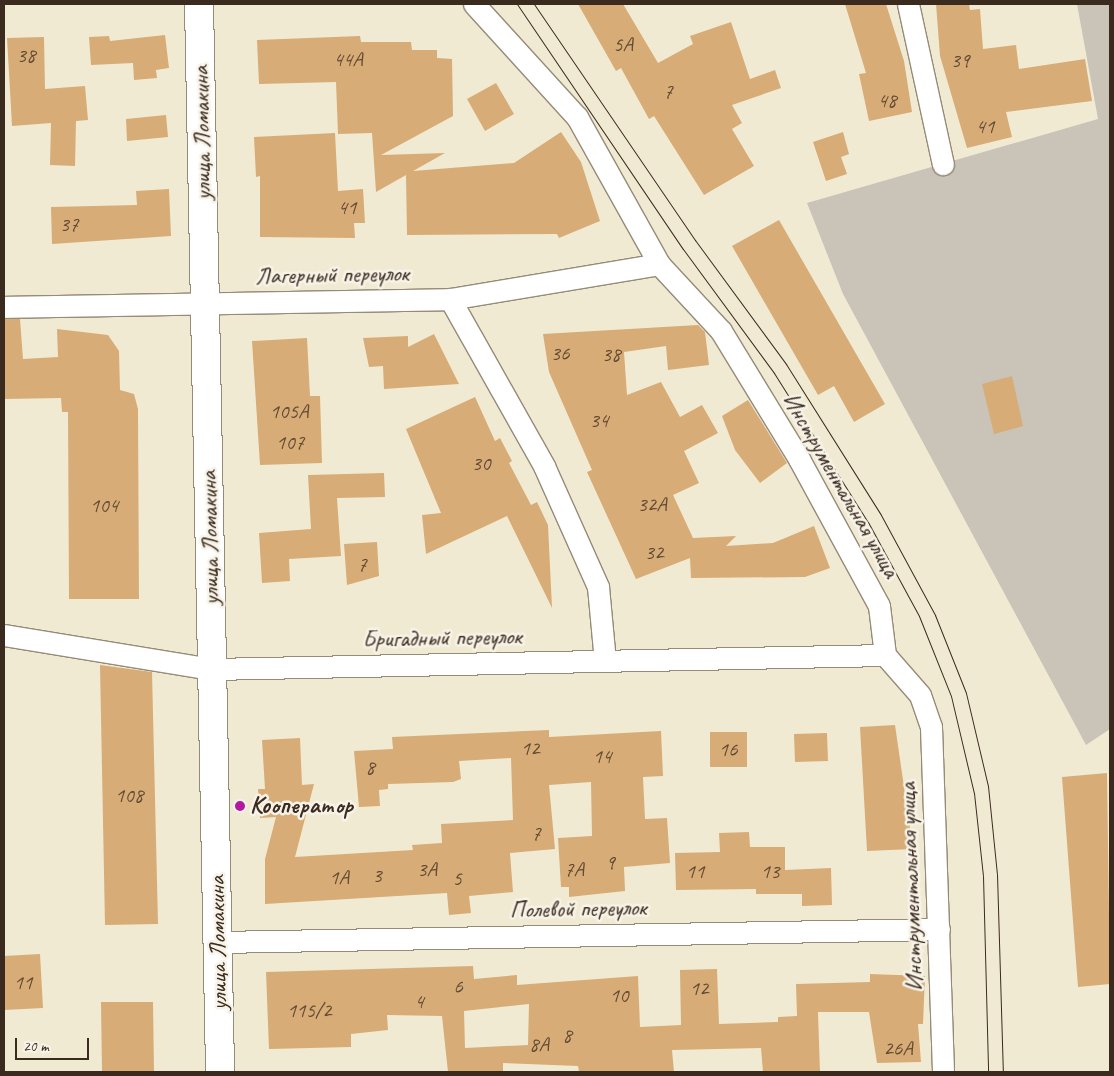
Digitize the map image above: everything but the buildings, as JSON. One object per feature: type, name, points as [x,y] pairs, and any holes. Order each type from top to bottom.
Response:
[{"type":"main road","name":"улица Ломакина","points":[[199,4],[220,1072]]},
{"type":"street","name":"Инструментальная улица","points":[[474,4],[577,117],[659,264],[720,331],[799,459],[879,606],[885,655],[920,695],[931,727],[943,1072]]},
{"type":"street","points":[[908,4],[943,164]]},
{"type":"street","name":"Лагерный переулок","points":[[4,307],[450,299],[659,264]]},
{"type":"street","points":[[450,299],[544,466],[598,587],[605,661]]},
{"type":"street","name":"Бригадный переулок","points":[[4,635],[212,669],[885,655]]},
{"type":"street","name":"Полевой переулок","points":[[218,942],[939,929]]},
{"type":"shaded area","points":[[1077,4],[1110,4],[1110,729],[1086,745],[843,294],[807,203],[1098,119]]},
{"type":"tram line","points":[[517,4],[683,249],[774,373],[868,522],[919,616],[951,696],[974,793],[983,876],[988,1072]]},
{"type":"tram line","points":[[534,4],[695,240],[786,364],[881,515],[935,615],[966,693],[988,786],[997,874],[1003,1072]]},
{"type":"place","name":"Кооператор","points":[[240,806]]}]
